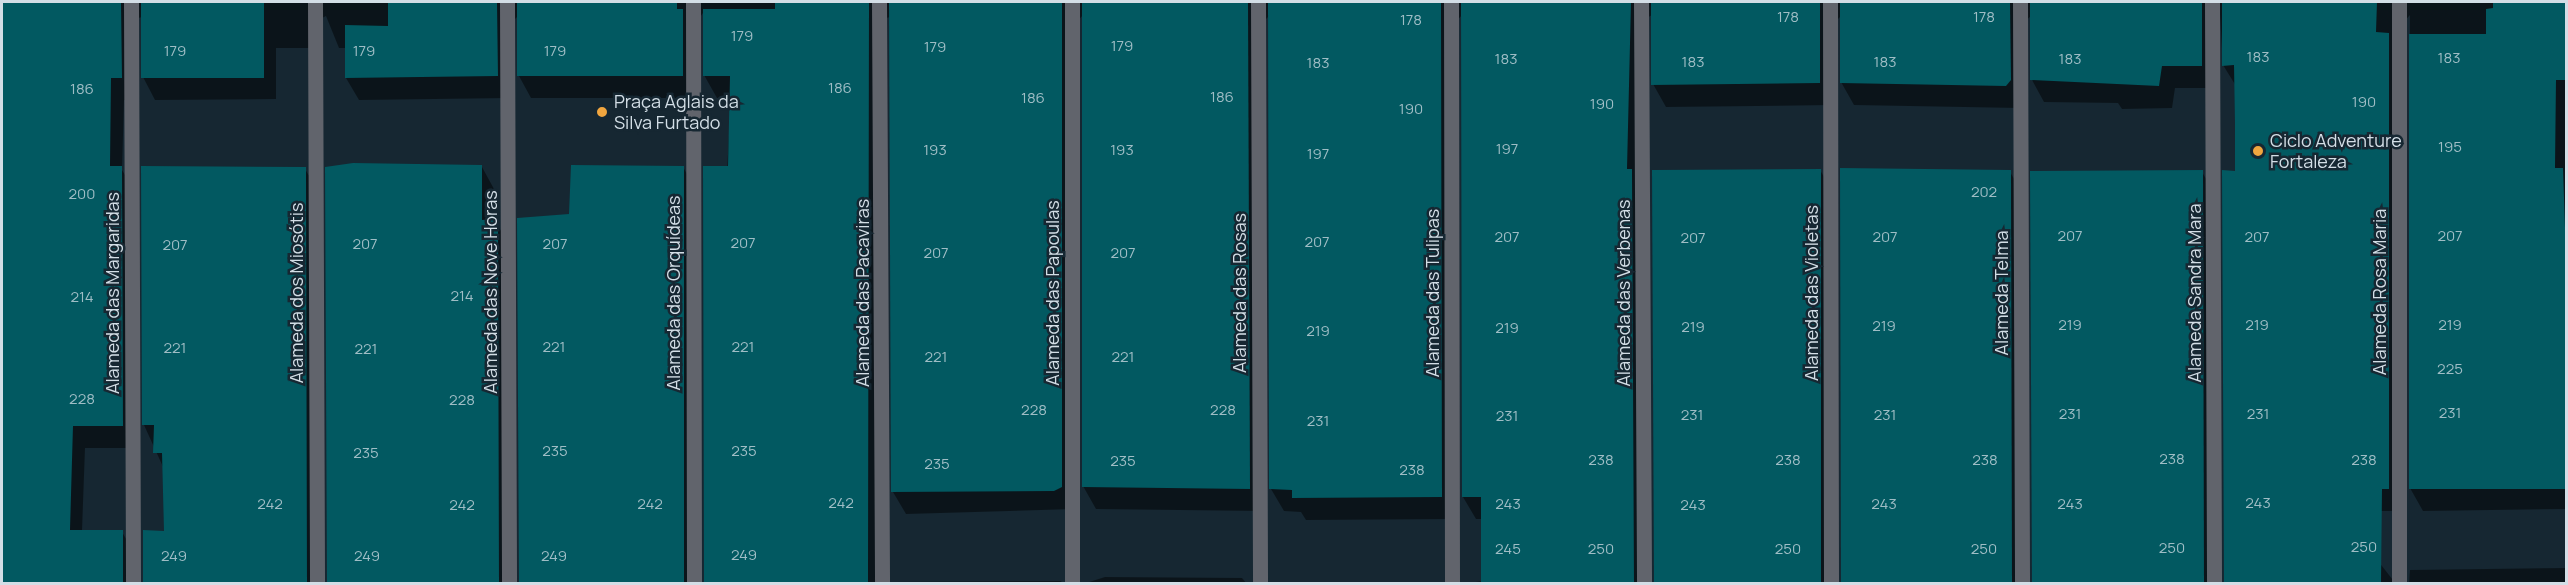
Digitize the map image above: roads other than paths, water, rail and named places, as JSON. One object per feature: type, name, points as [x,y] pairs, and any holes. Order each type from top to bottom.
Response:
[{"type":"street","name":"Alameda das Margaridas","points":[[132,2],[133,584]]},
{"type":"street","name":"Alameda dos Miosótis","points":[[315,2],[317,584]]},
{"type":"street","name":"Alameda das Nove Horas","points":[[507,2],[509,584]]},
{"type":"street","name":"Alameda das Orquídeas","points":[[693,2],[694,584]]},
{"type":"street","name":"Alameda das Pacaviras","points":[[879,2],[882,584]]},
{"type":"street","name":"Alameda das Papoulas","points":[[1072,2],[1072,584]]},
{"type":"street","name":"Alameda das Rosas","points":[[1258,2],[1260,584]]},
{"type":"street","name":"Alameda das Tulipas","points":[[1451,2],[1452,584]]},
{"type":"street","name":"Alameda das Verbenas","points":[[1641,2],[1644,584]]},
{"type":"street","name":"Alameda das Violetas","points":[[1830,2],[1831,584]]},
{"type":"street","name":"Alameda Telma","points":[[2020,2],[2022,584]]},
{"type":"street","name":"Alameda Sandra Mara","points":[[2212,2],[2214,584]]},
{"type":"street","name":"Alameda Rosa Maria","points":[[2399,2],[2399,584]]},
{"type":"place","name":"Praça Aglais da Silva Furtado","points":[[602,112]]},
{"type":"place","name":"Ciclo Adventure Fortaleza","points":[[2258,151]]}]
